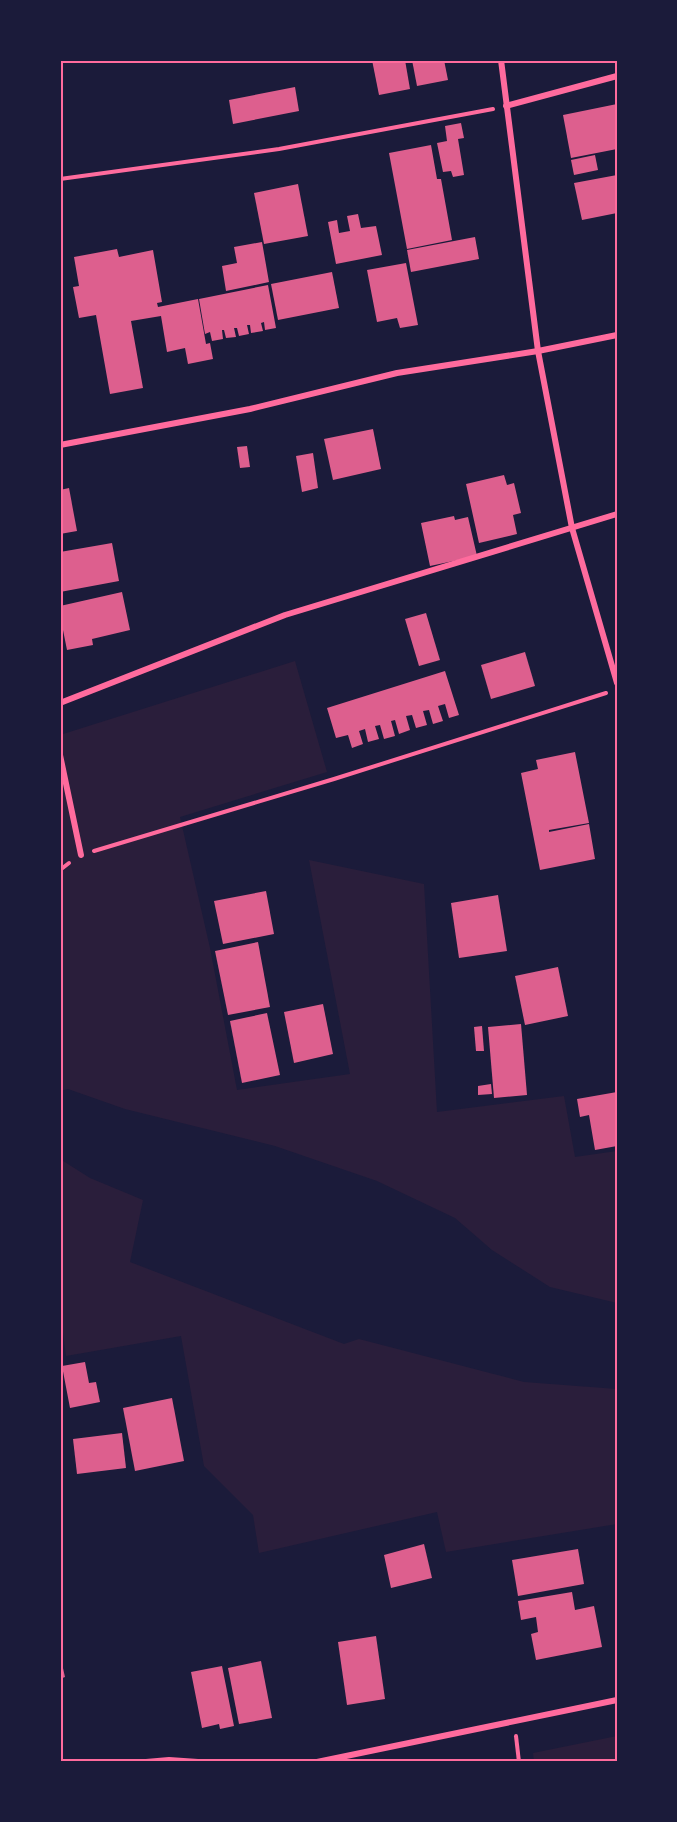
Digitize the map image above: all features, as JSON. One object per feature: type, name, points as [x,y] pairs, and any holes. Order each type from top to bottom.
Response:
[{"type":"street","points":[[501,60],[538,351],[572,528],[617,683]]},
{"type":"street","points":[[506,106],[617,76]]},
{"type":"street","points":[[60,445],[250,410],[397,374],[538,351],[617,335]]},
{"type":"street","points":[[60,703],[285,615],[617,514]]},
{"type":"street","points":[[60,755],[81,855]]},
{"type":"street","points":[[317,1762],[617,1700]]},
{"type":"street","points":[[146,1762],[169,1760],[198,1762]]},
{"type":"path","points":[[60,179],[279,149],[506,106]]},
{"type":"path","points":[[81,855],[334,779],[606,693]]},
{"type":"path","points":[[515,1721],[519,1762]]},
{"type":"shaded area","points":[[295,661],[327,772],[180,817],[210,948],[237,1090],[350,1074],[309,860],[424,884],[437,1112],[564,1096],[575,1157],[617,1151],[617,1303],[550,1287],[492,1250],[455,1218],[377,1181],[275,1146],[125,1109],[68,1089],[60,1091],[60,735]]},
{"type":"shaded area","points":[[60,1159],[90,1178],[143,1200],[130,1262],[344,1344],[359,1339],[524,1382],[617,1389],[617,1524],[446,1552],[437,1512],[259,1553],[253,1515],[204,1466],[181,1336],[66,1356],[60,1310]]},
{"type":"shaded area","points":[[617,1736],[617,1762],[534,1762],[533,1753]]},
{"type":"building","points":[[372,60],[405,60],[410,89],[379,95]]},
{"type":"building","points":[[412,60],[444,60],[448,80],[417,86]]},
{"type":"building","points":[[295,87],[299,111],[233,124],[229,100]]},
{"type":"building","points":[[617,104],[617,149],[571,158],[563,115]]},
{"type":"building","points":[[461,123],[464,138],[458,139],[464,175],[453,177],[451,171],[443,172],[437,143],[447,141],[445,126]]},
{"type":"building","points":[[431,145],[437,179],[441,179],[452,240],[407,249],[389,153]]},
{"type":"building","points":[[595,155],[598,170],[574,175],[571,160]]},
{"type":"building","points":[[617,175],[617,213],[582,220],[574,183]]},
{"type":"building","points":[[298,184],[308,236],[264,244],[254,193]]},
{"type":"building","points":[[358,214],[361,228],[376,226],[382,255],[336,264],[328,222],[337,220],[339,233],[350,231],[347,216]]},
{"type":"building","points":[[475,237],[479,259],[411,272],[407,250]]},
{"type":"building","points":[[262,242],[269,282],[226,291],[222,266],[237,263],[234,247]]},
{"type":"building","points":[[117,249],[119,257],[153,250],[162,302],[157,303],[158,307],[198,299],[206,344],[210,343],[213,359],[188,364],[185,348],[167,352],[161,316],[131,321],[143,388],[110,394],[96,315],[79,318],[73,287],[79,286],[74,257]]},
{"type":"building","points":[[406,263],[418,325],[400,328],[397,318],[377,322],[367,270]]},
{"type":"building","points":[[332,272],[339,308],[278,320],[271,284]]},
{"type":"building","points":[[268,285],[276,328],[265,330],[264,322],[261,323],[263,331],[251,333],[250,325],[247,325],[249,334],[239,336],[237,328],[234,328],[236,337],[226,338],[222,330],[223,339],[212,341],[210,332],[205,334],[199,299]]},
{"type":"building","points":[[373,429],[381,469],[333,480],[324,439]]},
{"type":"building","points":[[247,446],[250,467],[240,468],[237,447]]},
{"type":"building","points":[[313,453],[318,488],[302,492],[296,456]]},
{"type":"building","points":[[504,475],[507,485],[514,483],[521,513],[513,515],[517,534],[479,543],[466,484]]},
{"type":"building","points":[[69,488],[77,531],[60,534],[60,490]]},
{"type":"building","points":[[454,516],[455,520],[468,517],[477,556],[430,566],[421,523]]},
{"type":"building","points":[[112,543],[119,581],[60,592],[60,552]]},
{"type":"building","points":[[122,592],[130,630],[92,639],[93,645],[67,650],[60,606]]},
{"type":"building","points":[[426,613],[440,660],[419,666],[405,619]]},
{"type":"building","points":[[525,652],[535,686],[491,699],[481,665]]},
{"type":"building","points":[[445,671],[459,715],[449,718],[445,704],[438,706],[443,721],[433,724],[429,710],[423,711],[427,725],[416,728],[412,715],[406,716],[410,730],[399,734],[395,720],[391,721],[395,736],[384,739],[380,725],[375,726],[379,739],[368,742],[365,729],[359,731],[363,744],[352,748],[348,735],[336,738],[327,708]]},
{"type":"building","points":[[575,752],[589,823],[549,830],[549,832],[589,824],[595,859],[540,870],[521,773],[538,769],[536,760]]},
{"type":"building","points":[[266,891],[274,934],[223,944],[214,901]]},
{"type":"building","points":[[498,895],[507,951],[459,958],[451,903]]},
{"type":"building","points":[[258,942],[270,1007],[228,1015],[215,951]]},
{"type":"building","points":[[558,967],[568,1016],[525,1025],[515,976]]},
{"type":"building","points":[[323,1004],[333,1054],[294,1063],[284,1012]]},
{"type":"building","points":[[267,1013],[280,1075],[242,1083],[230,1021]]},
{"type":"building","points":[[521,1024],[527,1095],[494,1098],[488,1027]]},
{"type":"building","points":[[482,1026],[484,1051],[476,1051],[474,1027]]},
{"type":"building","points":[[491,1084],[492,1094],[478,1095],[478,1086]]},
{"type":"building","points":[[617,1092],[617,1146],[595,1150],[589,1115],[580,1117],[577,1099]]},
{"type":"building","points":[[85,1362],[89,1383],[96,1382],[100,1402],[70,1408],[62,1366]]},
{"type":"building","points":[[172,1398],[184,1461],[135,1471],[123,1408]]},
{"type":"building","points":[[122,1433],[126,1468],[77,1474],[73,1439]]},
{"type":"building","points":[[424,1544],[432,1578],[391,1588],[384,1555]]},
{"type":"building","points":[[578,1549],[584,1584],[518,1596],[512,1560]]},
{"type":"building","points":[[572,1592],[575,1610],[594,1606],[602,1647],[536,1660],[531,1634],[538,1632],[536,1617],[521,1620],[518,1601]]},
{"type":"building","points":[[376,1636],[385,1699],[347,1705],[338,1642]]},
{"type":"building","points":[[60,1655],[65,1677],[60,1679]]},
{"type":"building","points":[[261,1661],[272,1718],[239,1724],[228,1668]]},
{"type":"building","points":[[222,1666],[234,1726],[220,1729],[219,1724],[202,1728],[191,1672]]}]
